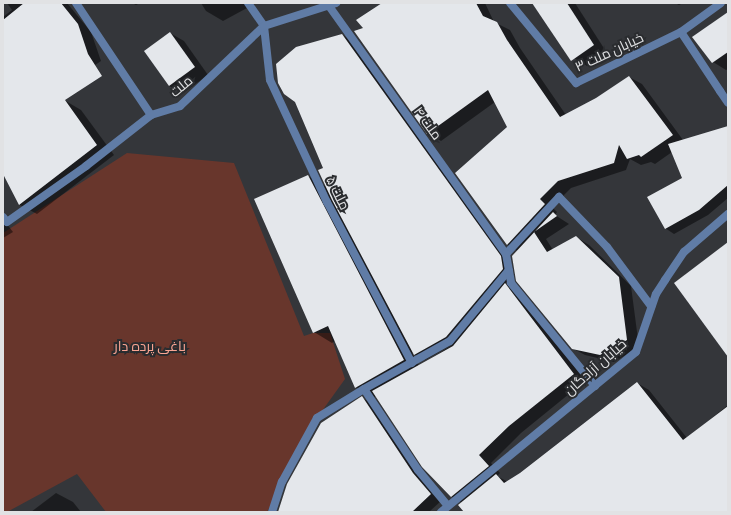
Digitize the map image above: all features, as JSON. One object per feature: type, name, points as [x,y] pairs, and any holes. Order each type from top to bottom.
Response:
[{"type":"street","points":[[76,3],[151,115]]},
{"type":"street","points":[[248,3],[264,26],[332,5]]},
{"type":"street","name":"خیابان ملت ۳","points":[[510,3],[576,83],[681,32]]},
{"type":"street","points":[[721,3],[681,32],[728,103]]},
{"type":"street","name":"ملت ۴","points":[[332,5],[506,254]]},
{"type":"street","name":"ملت","points":[[3,217],[7,222],[86,166],[151,115],[180,106],[264,26]]},
{"type":"street","name":"ملت ۵","points":[[264,26],[270,80],[327,202],[412,363]]},
{"type":"street","points":[[594,386],[511,283],[506,254],[559,197],[607,247],[651,306]]},
{"type":"street","name":"خیابان آزادگان","points":[[441,512],[636,352],[656,294],[684,252],[728,214]]},
{"type":"street","points":[[272,512],[282,482],[317,418],[364,389],[450,341],[509,270]]},
{"type":"street","points":[[364,389],[418,470],[448,506]]},
{"type":"green space","name":"باغی پرده دار","points":[[127,153],[234,163],[304,336],[313,333],[330,333],[345,379],[317,418],[267,512],[106,512],[77,474],[7,512],[3,512],[3,233]]},
{"type":"building","points":[[24,3],[61,3],[78,24],[88,54],[102,76],[65,100],[97,145],[19,205],[3,174],[3,20]]},
{"type":"building","points":[[382,3],[476,3],[483,16],[497,22],[507,40],[560,117],[596,98],[629,76],[673,135],[641,157],[639,155],[627,159],[619,145],[614,163],[558,181],[540,199],[545,204],[507,245],[455,173],[507,127],[488,90],[427,134],[354,31],[363,28],[356,20]]},
{"type":"building","points":[[532,3],[567,3],[594,45],[571,61]]},
{"type":"building","points":[[728,12],[728,52],[712,63],[692,37]]},
{"type":"building","points":[[170,32],[195,67],[169,86],[144,51]]},
{"type":"building","points":[[342,34],[501,256],[503,269],[446,337],[414,355],[332,200],[318,170],[323,168],[295,102],[284,94],[278,83],[276,64],[296,47]]},
{"type":"building","points":[[728,126],[728,185],[699,210],[665,229],[647,197],[682,178],[668,144]]},
{"type":"building","points":[[308,175],[404,360],[355,388],[328,326],[313,333],[254,199]]},
{"type":"building","points":[[553,212],[557,216],[535,231]]},
{"type":"building","points":[[534,232],[547,252],[576,236],[619,277],[627,340],[600,355],[572,349],[516,281],[512,256]]},
{"type":"building","points":[[728,242],[728,357],[674,283]]},
{"type":"building","points":[[505,283],[574,374],[509,426],[479,455],[489,466],[451,497],[422,467],[372,391],[453,346]]},
{"type":"building","points":[[637,382],[683,440],[728,406],[728,512],[464,512],[458,505],[496,474],[504,483],[520,473]]},
{"type":"building","points":[[362,396],[413,473],[431,494],[412,512],[278,512],[287,484],[321,423]]}]
